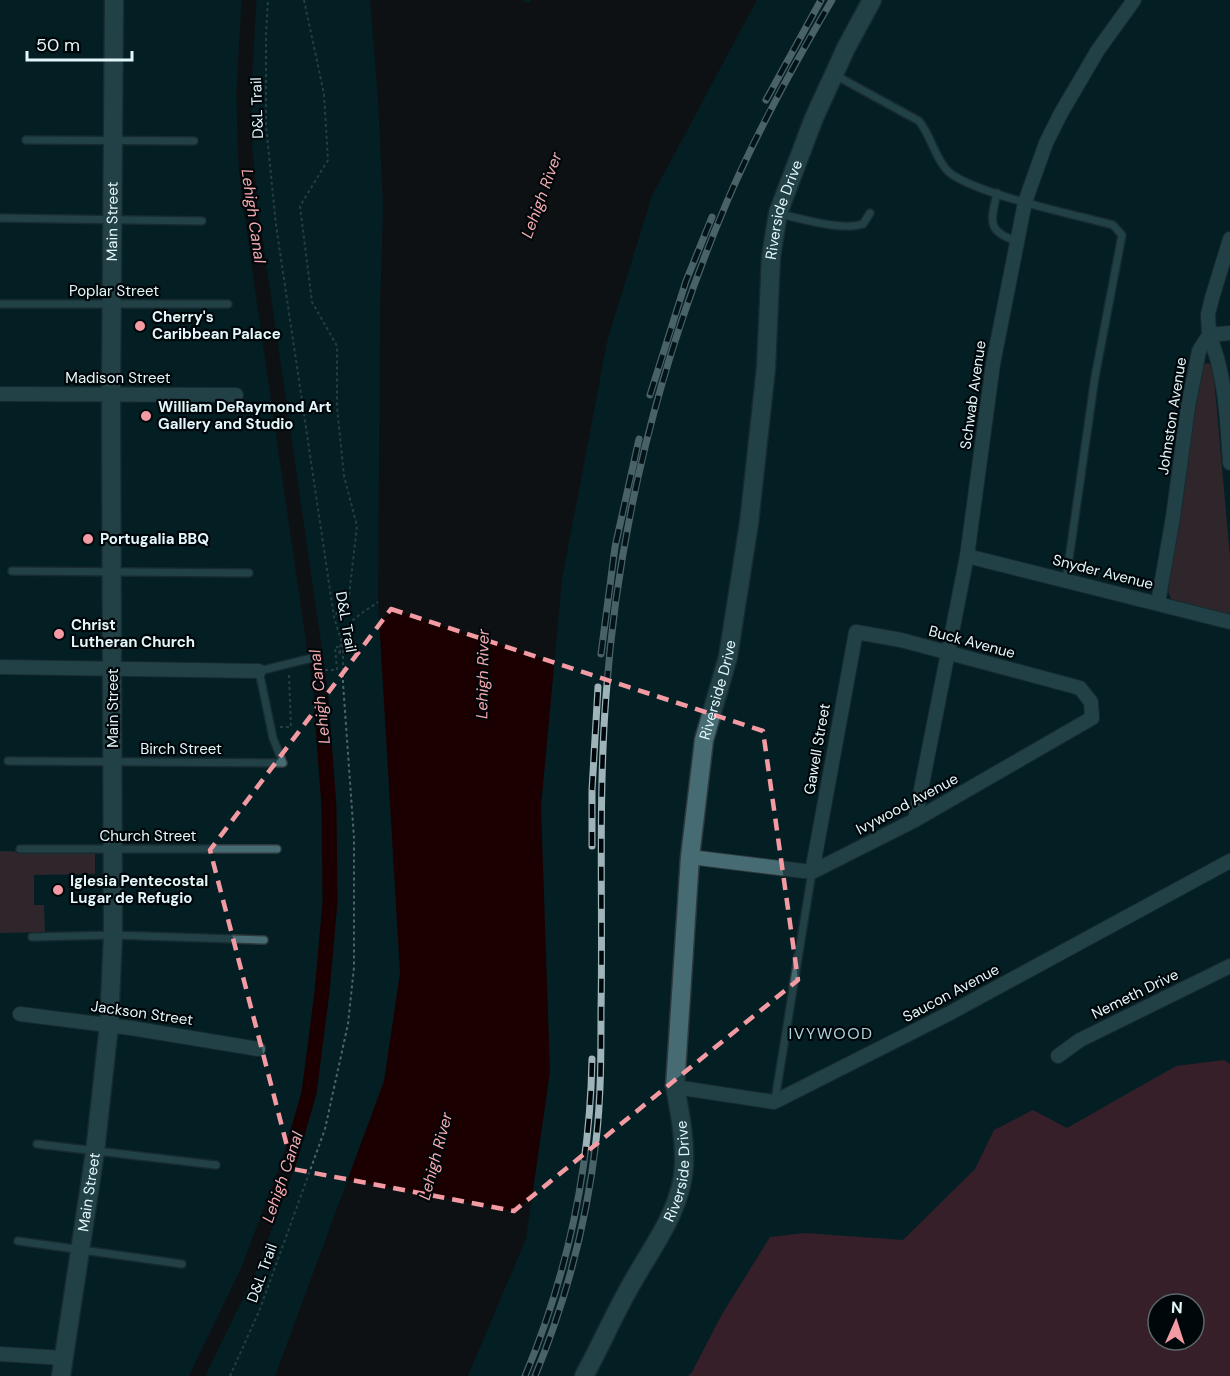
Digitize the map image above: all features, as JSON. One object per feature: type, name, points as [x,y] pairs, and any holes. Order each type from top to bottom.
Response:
[{"type":"street","name":"Main Street","points":[[62,1367],[95,1152],[109,1025],[113,935],[114,668],[111,394],[114,0]]},
{"type":"street","name":"Riverside Drive","points":[[584,1376],[603,1343],[626,1294],[670,1217],[684,1166],[681,1117],[675,1087],[690,857],[704,740],[728,657],[750,515],[766,368],[771,257],[778,213],[814,118],[872,0]]},
{"type":"street","name":"Schwab Avenue","points":[[915,820],[967,556],[993,364],[1025,202],[1039,161],[1061,113],[1098,50],[1134,0]]},
{"type":"street","name":"Johnston Avenue","points":[[1158,603],[1173,517],[1188,406],[1199,351],[1209,335],[1208,314],[1230,239]]},
{"type":"street","points":[[1230,333],[1209,335],[1217,354],[1230,463]]},
{"type":"street","name":"Madison Street","points":[[0,394],[236,395]]},
{"type":"street","name":"Snyder Avenue","points":[[967,556],[1230,622]]},
{"type":"street","name":"Buck Avenue","points":[[856,632],[901,640],[946,654],[1080,688]]},
{"type":"street","name":"Gawell Street","points":[[812,872],[856,632]]},
{"type":"street","points":[[0,667],[259,671]]},
{"type":"street","name":"Ivywood Avenue","points":[[812,872],[915,820],[1092,718],[1091,702],[1080,688]]},
{"type":"street","points":[[690,857],[812,872]]},
{"type":"street","name":"Saucon Avenue","points":[[774,1102],[960,1008],[1230,861]]},
{"type":"street","name":"Nemeth Drive","points":[[1058,1056],[1080,1040],[1230,966]]},
{"type":"street","name":"Jackson Street","points":[[20,1014],[109,1025],[258,1049]]},
{"type":"street","points":[[675,1087],[774,1102]]},
{"type":"street","points":[[0,1354],[62,1367]]},
{"type":"lane","points":[[835,75],[919,120],[928,132],[947,171],[997,193],[1113,225],[1122,235],[1095,377],[1066,580]]},
{"type":"lane","points":[[26,140],[195,141]]},
{"type":"lane","points":[[997,193],[992,224],[996,232],[1018,241]]},
{"type":"lane","points":[[778,213],[825,224],[856,226],[863,224],[870,213]]},
{"type":"lane","points":[[0,218],[202,221]]},
{"type":"lane","name":"Poplar Street","points":[[0,304],[228,304]]},
{"type":"lane","points":[[12,571],[249,573]]},
{"type":"lane","points":[[271,727],[259,671],[316,657]]},
{"type":"lane","name":"Birch Street","points":[[8,761],[283,763],[271,727]]},
{"type":"lane","name":"Church Street","points":[[20,849],[277,849]]},
{"type":"lane","points":[[774,1102],[812,872]]},
{"type":"lane","points":[[32,937],[113,935],[264,940]]},
{"type":"lane","points":[[37,1144],[216,1165]]},
{"type":"lane","points":[[18,1241],[182,1263]]},
{"type":"path","name":"D&L Trail","points":[[230,1376],[260,1309],[325,1129],[348,1024],[354,967],[354,869],[343,647],[334,617],[276,225],[266,125],[268,0]]},
{"type":"path","points":[[304,0],[324,94],[328,160],[300,206],[312,302],[337,346],[337,407],[344,476],[357,526],[349,596],[334,617]]},
{"type":"path","points":[[303,669],[337,670],[335,647],[338,647],[340,655],[340,638],[353,620],[378,602]]},
{"type":"path","points":[[271,727],[291,727],[289,669]]},
{"type":"highlighted area","points":[[391,609],[763,731],[798,980],[514,1211],[293,1169],[210,850]]},
{"type":"shaded area","points":[[1207,363],[1213,367],[1230,557],[1230,615],[1171,599],[1168,591],[1201,372],[1203,365]]},
{"type":"shaded area","points":[[0,851],[95,854],[95,874],[34,875],[34,905],[44,905],[45,932],[0,933]]},
{"type":"shaded area","points":[[1224,1060],[1230,1064],[1230,1376],[688,1376],[721,1316],[770,1237],[805,1233],[903,1240],[975,1169],[994,1130],[1033,1110],[1067,1128],[1176,1066]]},
{"type":"water","name":"Lehigh River","points":[[370,0],[522,0],[528,3],[532,0],[757,0],[652,196],[608,338],[562,580],[541,807],[550,1072],[526,1239],[468,1376],[275,1376],[384,1081],[400,973],[378,602],[383,207]]},
{"type":"waterway","name":"Lehigh Canal","points":[[197,1376],[248,1271],[289,1162],[309,1093],[322,992],[330,902],[329,806],[320,687],[250,203],[245,151],[244,91],[249,0]]},
{"type":"railway","points":[[766,100],[821,0]]},
{"type":"railway","points":[[535,1376],[566,1290],[574,1260],[587,1201],[596,1141],[601,1060],[601,814],[606,696],[612,633],[632,507],[662,384],[702,263],[762,126],[832,0]]},
{"type":"railway","points":[[650,395],[686,281],[712,217]]},
{"type":"railway","points":[[601,654],[615,547],[639,439]]},
{"type":"railway","points":[[592,846],[592,790],[598,687]]},
{"type":"railway","points":[[525,1376],[553,1300],[574,1221],[587,1140],[592,1059]]},
{"type":"place","name":"Cherry's Caribbean Palace","points":[[140,326]]},
{"type":"place","name":"William DeRaymond Art Gallery and Studio","points":[[146,416]]},
{"type":"place","name":"Portugalia BBQ","points":[[88,539]]},
{"type":"place","name":"Christ Lutheran Church","points":[[59,634]]},
{"type":"place","name":"Iglesia Pentecostal Lugar de Refugio","points":[[58,890]]},
{"type":"district","name":"IVYWOOD","points":[[831,1033]]}]
